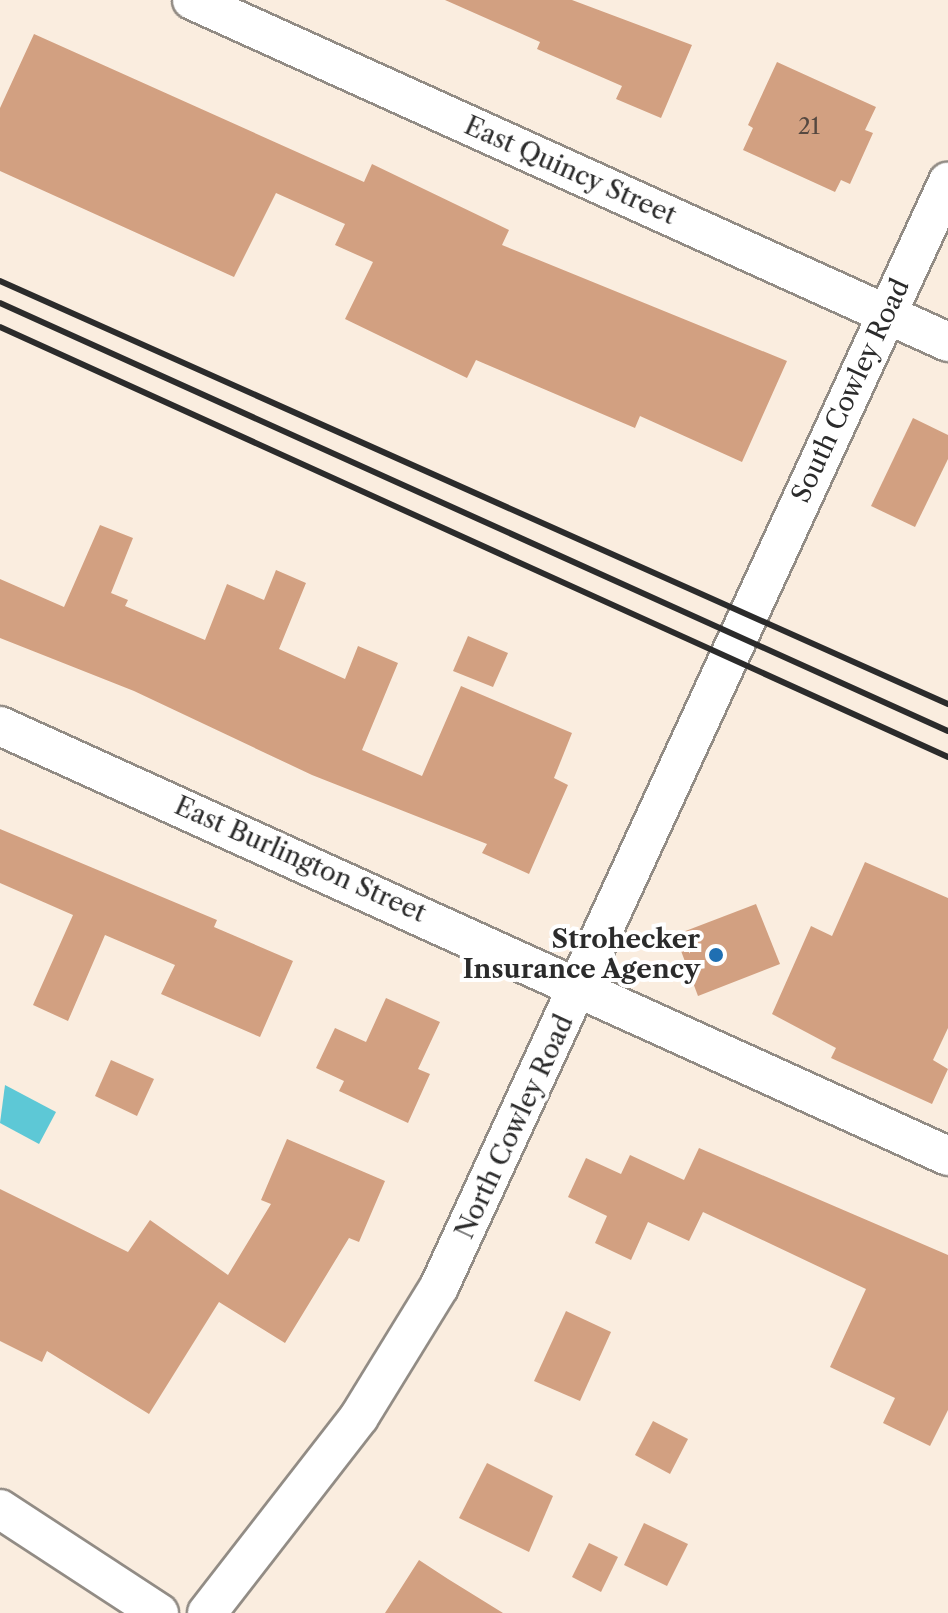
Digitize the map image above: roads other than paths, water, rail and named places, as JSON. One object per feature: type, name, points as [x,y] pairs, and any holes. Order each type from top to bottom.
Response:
[{"type":"street","name":"East Quincy Street","points":[[192,0],[948,342]]},
{"type":"street","name":"South Cowley Road","points":[[754,600],[948,182]]},
{"type":"street","name":"North Cowley Road","points":[[207,1613],[359,1417],[409,1339],[491,1182],[754,600]]},
{"type":"street","name":"East Burlington Street","points":[[0,726],[581,986],[948,1156]]},
{"type":"street","points":[[0,1509],[159,1613]]},
{"type":"water","points":[[5,1085],[56,1112],[39,1144],[0,1123]]},
{"type":"railway","points":[[0,281],[948,704]]},
{"type":"railway","points":[[0,303],[948,731]]},
{"type":"railway","points":[[0,327],[948,757]]},
{"type":"place","name":"Strohecker Insurance Agency","points":[[716,955]]}]
